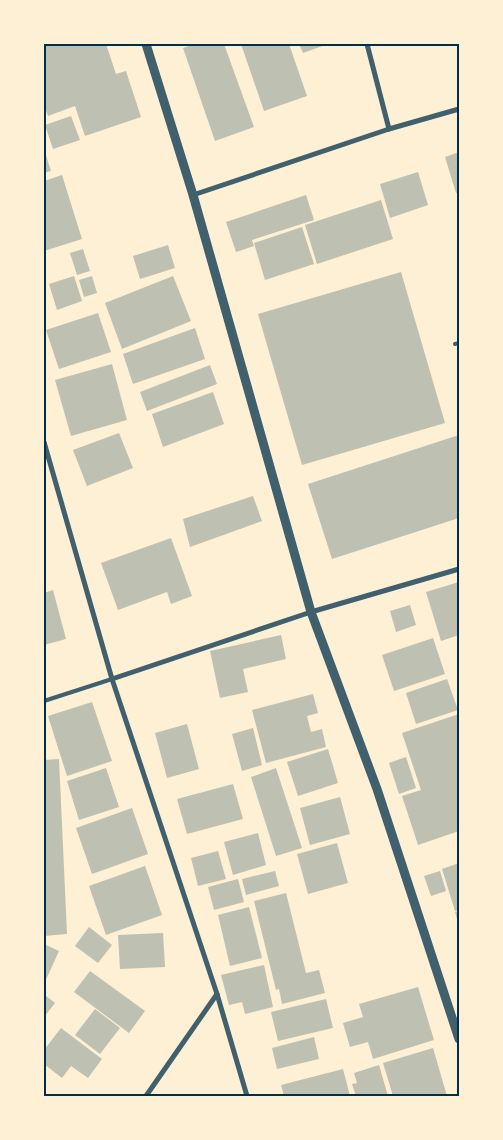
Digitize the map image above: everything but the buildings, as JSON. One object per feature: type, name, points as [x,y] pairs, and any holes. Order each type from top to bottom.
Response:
[{"type":"street","points":[[146,44],[193,195],[311,612],[378,789],[459,1039]]},
{"type":"street","points":[[367,44],[389,129]]},
{"type":"street","points":[[193,195],[389,129],[459,109]]},
{"type":"street","points":[[44,442],[112,679],[217,994],[247,1096]]},
{"type":"street","points":[[112,679],[311,612],[459,569]]},
{"type":"street","points":[[146,1096],[217,994]]},
{"type":"lane","points":[[44,701],[112,679]]}]
